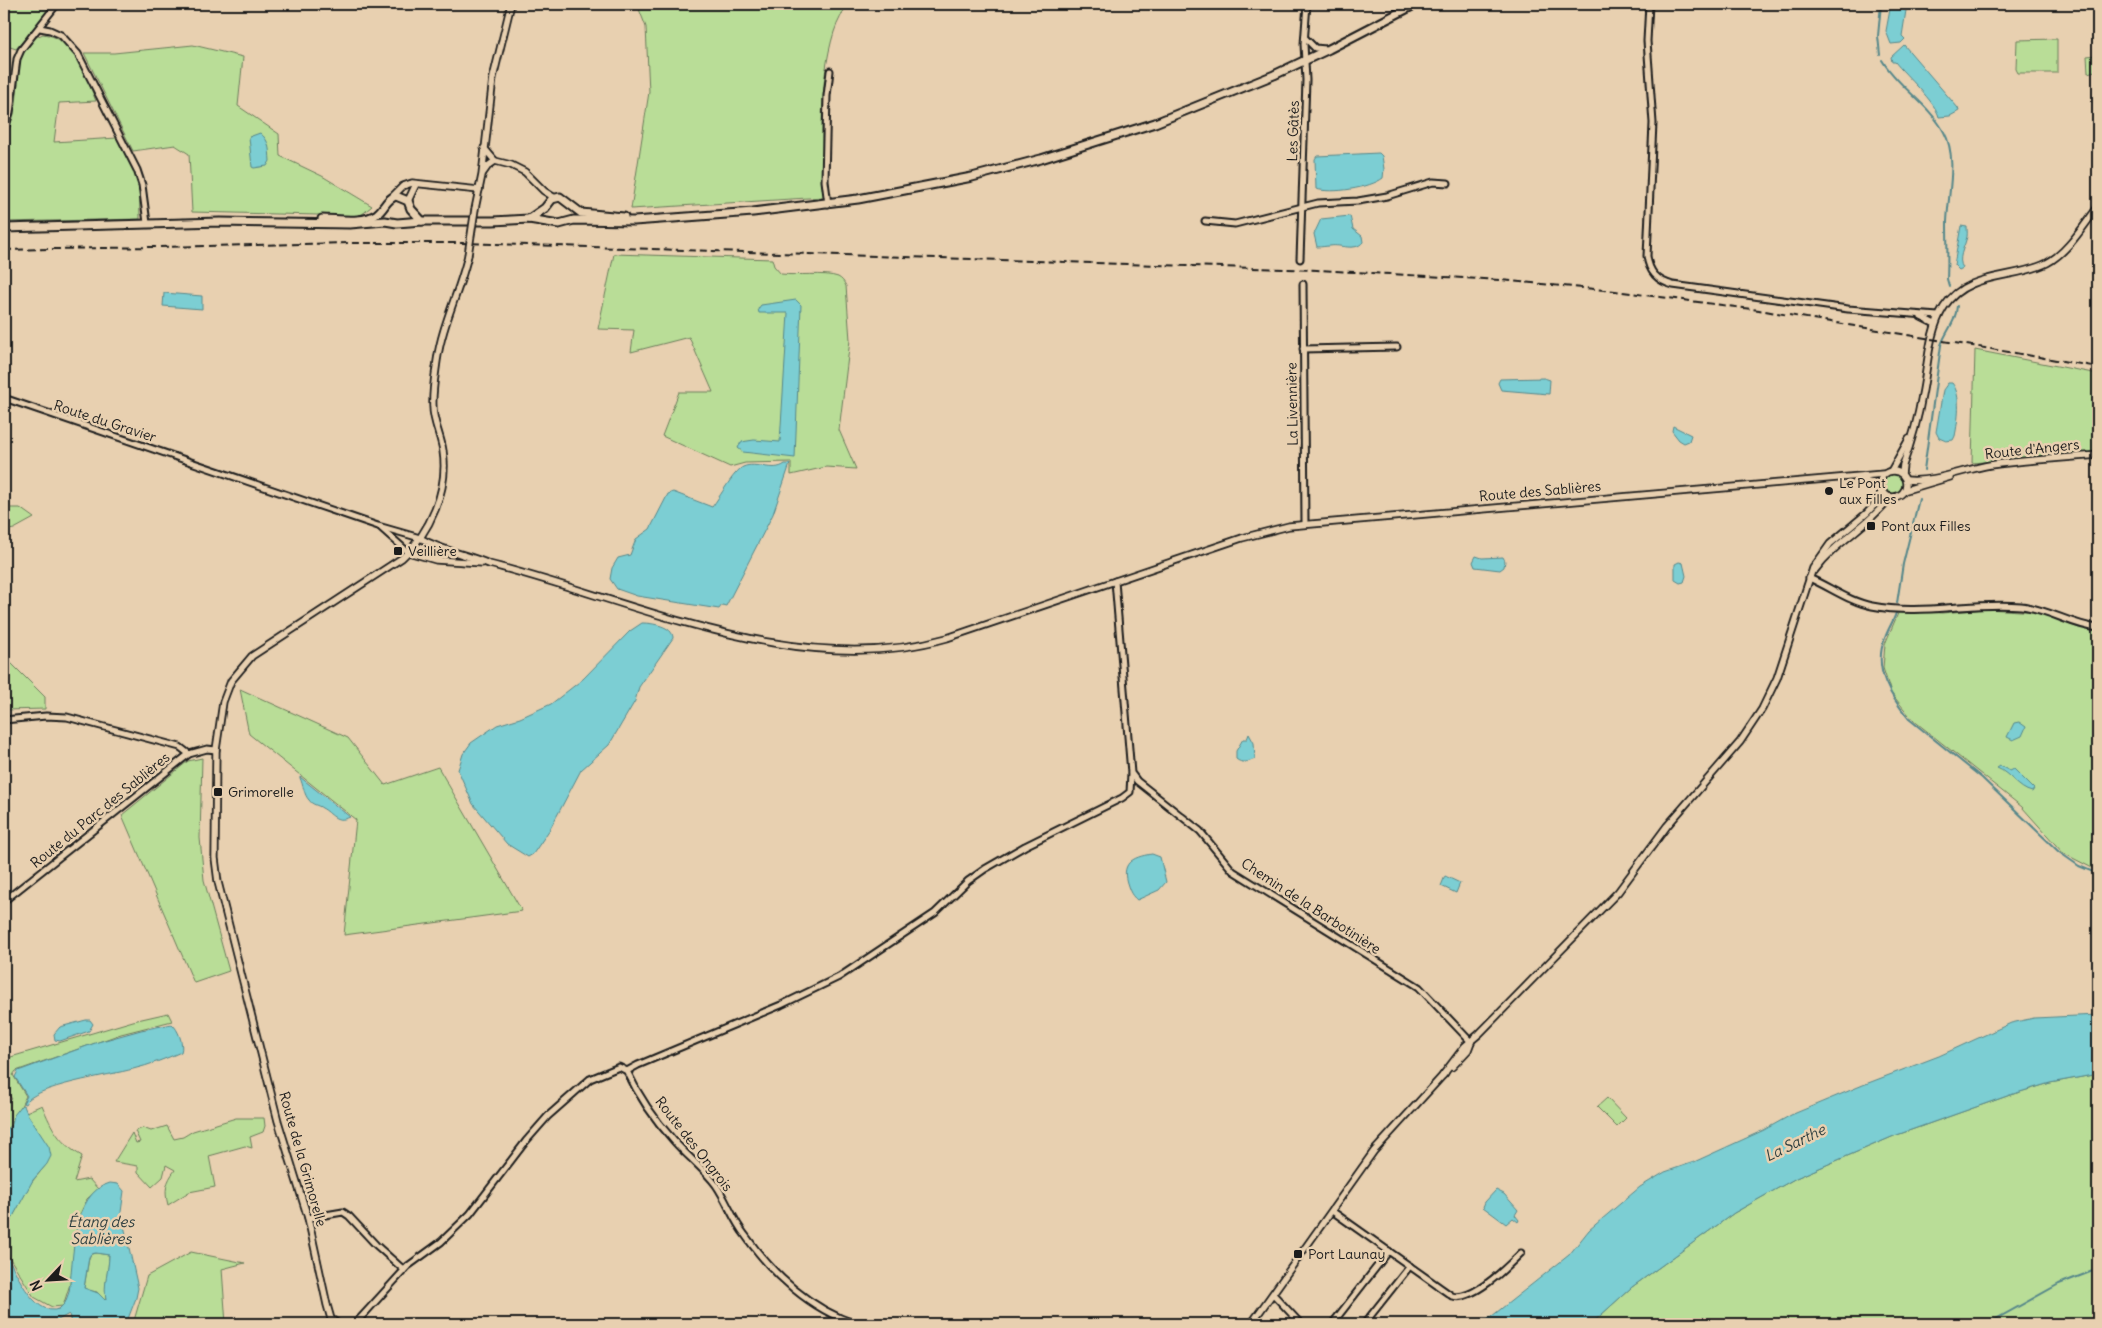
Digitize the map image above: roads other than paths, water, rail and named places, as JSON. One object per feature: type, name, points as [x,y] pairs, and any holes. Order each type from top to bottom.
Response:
[{"type":"main road","points":[[286,222],[350,224],[422,221],[493,222],[529,219],[559,224],[566,221],[610,222],[753,212],[828,204],[964,178],[1099,142],[1201,106],[1305,61],[1416,4]]},
{"type":"main road","points":[[4,228],[365,219],[374,216],[392,197],[401,196],[408,201],[411,210],[422,221]]},
{"type":"main road","points":[[529,219],[555,198],[564,199],[581,213],[587,215],[655,218]]},
{"type":"main road","points":[[566,221],[571,214],[570,205]]},
{"type":"main road","points":[[546,206],[546,216],[551,222]]},
{"type":"main road","points":[[384,207],[386,216],[392,222]]},
{"type":"main road","points":[[401,222],[408,218],[411,210]]},
{"type":"street","points":[[4,132],[10,113],[17,58],[21,50],[57,4]]},
{"type":"street","name":"Route de la Grimorelle","points":[[329,1322],[308,1218],[278,1121],[225,910],[215,858],[216,750],[220,717],[226,691],[234,676],[247,662],[264,648],[387,569],[414,547],[437,503],[444,466],[443,449],[432,407],[437,360],[444,327],[462,279],[468,255],[482,175],[493,78],[511,4]]},
{"type":"street","name":"Les Gâtès","points":[[1300,259],[1307,4]]},
{"type":"street","points":[[1649,4],[1647,42],[1653,123],[1647,242],[1648,261],[1653,274],[1659,280],[1673,285],[1848,309],[1938,316]]},
{"type":"street","points":[[40,28],[61,35],[78,54],[137,170],[142,185],[147,223]]},
{"type":"street","points":[[1305,38],[1315,48],[1329,49]]},
{"type":"street","points":[[828,204],[826,181],[827,96],[830,71]]},
{"type":"street","points":[[484,148],[495,160],[525,172],[544,191],[555,198]]},
{"type":"street","points":[[482,175],[495,160]]},
{"type":"street","points":[[1205,221],[1235,224],[1301,209],[1318,203],[1370,199],[1432,182],[1448,183]]},
{"type":"street","points":[[392,197],[403,186],[412,183],[479,190]]},
{"type":"street","points":[[408,201],[416,184]]},
{"type":"street","points":[[544,191],[546,206]]},
{"type":"street","points":[[1809,578],[1840,542],[1868,522],[1890,497],[1900,496],[1906,490],[1906,480],[1902,474],[1903,465],[1922,398],[1935,324],[1947,301],[1973,283],[2034,268],[2052,260],[2065,249],[2098,208]]},
{"type":"street","name":"La Livennière","points":[[1303,284],[1305,523]]},
{"type":"street","points":[[1913,315],[1935,324]]},
{"type":"street","points":[[1303,349],[1398,347]]},
{"type":"street","name":"Route du Gravier","points":[[4,398],[378,526],[420,538]]},
{"type":"street","points":[[1891,471],[1914,428]]},
{"type":"street","name":"Route d'Angers","points":[[1906,480],[1919,482],[1968,469],[2098,455]]},
{"type":"street","name":"Route d'Angers","points":[[1906,490],[1943,480],[1968,469]]},
{"type":"street","points":[[1251,1324],[1374,1151],[1443,1075],[1465,1046],[1618,892],[1667,826],[1729,757],[1751,728],[1777,678],[1809,578],[1822,553],[1867,513],[1879,499],[1883,474],[1891,471],[1902,474]]},
{"type":"street","name":"Route des Sablières","points":[[489,564],[726,633],[827,649],[862,651],[928,643],[1242,538],[1305,523],[1883,474]]},
{"type":"street","name":"Route des Sablières","points":[[1842,478],[1865,479],[1881,487]]},
{"type":"street","points":[[1881,487],[1890,497]]},
{"type":"street","points":[[378,526],[408,552],[436,560],[489,564]]},
{"type":"street","points":[[420,538],[442,549],[489,564]]},
{"type":"street","points":[[1809,578],[1862,603],[1874,606],[1937,610],[2005,605],[2023,606],[2039,609],[2098,628]]},
{"type":"street","points":[[1115,580],[1132,785],[1130,792]]},
{"type":"street","points":[[4,720],[46,716],[67,717],[180,746],[189,754]]},
{"type":"street","name":"Route du Parc des Sablières","points":[[4,902],[189,754],[207,749],[216,750]]},
{"type":"street","name":"Chemin de la Barbotinière","points":[[1131,774],[1200,831],[1233,871],[1420,987],[1471,1042]]},
{"type":"street","points":[[355,1324],[404,1270],[441,1242],[470,1214],[526,1141],[573,1092],[590,1079],[619,1067],[627,1071],[781,1005],[839,977],[935,913],[968,881],[985,869],[1025,846],[1122,798],[1137,788],[1146,788]]},
{"type":"street","name":"Route des Ongrois","points":[[627,1071],[646,1102],[674,1141],[716,1186],[744,1235],[770,1267],[801,1296],[841,1319],[856,1324]]},
{"type":"street","points":[[1332,1211],[1452,1296],[1459,1297],[1494,1280],[1522,1253]]},
{"type":"street","points":[[308,1218],[343,1212],[404,1270]]},
{"type":"street","points":[[1332,1324],[1389,1251]]},
{"type":"street","points":[[1364,1324],[1410,1266]]},
{"type":"street","points":[[1273,1294],[1301,1324]]},
{"type":"street","points":[[329,1322],[338,1324]]},
{"type":"water","points":[[1891,4],[1907,4],[1902,36],[1905,39],[1901,43],[1891,44],[1886,31]]},
{"type":"water","points":[[1904,45],[1959,111],[1950,116],[1939,117],[1926,96],[1895,62],[1892,62],[1891,57]]},
{"type":"water","points":[[260,133],[267,142],[270,161],[267,166],[254,168],[252,167],[249,137]]},
{"type":"water","points":[[1379,153],[1382,156],[1384,169],[1383,178],[1377,182],[1341,190],[1316,189],[1315,159],[1317,156]]},
{"type":"water","points":[[1350,216],[1353,229],[1362,236],[1363,242],[1360,245],[1356,247],[1317,247],[1314,234],[1321,219]]},
{"type":"water","points":[[1961,226],[1967,227],[1967,235],[1961,257],[1963,268],[1959,270],[1954,265]]},
{"type":"water","points":[[164,293],[202,296],[202,309],[163,306]]},
{"type":"water","points":[[796,300],[801,305],[795,458],[743,452],[738,448],[741,442],[754,440],[780,442],[788,313],[759,313],[758,309],[761,305]]},
{"type":"water","points":[[1544,378],[1550,380],[1549,394],[1501,390],[1498,383],[1500,379]]},
{"type":"water","points":[[1948,383],[1952,383],[1955,388],[1958,408],[1955,436],[1953,440],[1946,441],[1939,438],[1936,432],[1943,390]]},
{"type":"water","points":[[1673,426],[1691,435],[1689,441],[1684,443],[1679,440],[1672,431]]},
{"type":"water","points":[[790,464],[773,514],[726,606],[722,605],[719,609],[637,596],[617,589],[610,579],[612,568],[618,558],[630,555],[636,539],[650,529],[668,494],[673,492],[712,507],[731,479],[743,467],[753,465],[775,467]]},
{"type":"water","points":[[1476,556],[1482,558],[1503,557],[1505,561],[1504,567],[1500,570],[1475,567],[1473,562]]},
{"type":"water","points":[[1683,563],[1686,576],[1684,582],[1680,583],[1675,580],[1675,564]]},
{"type":"water","points":[[642,623],[666,628],[670,631],[673,638],[639,687],[635,701],[609,745],[581,770],[550,829],[533,854],[528,857],[507,844],[473,804],[458,770],[463,754],[471,743],[497,725],[520,718],[551,704],[583,679],[630,631]]},
{"type":"water","points":[[2019,722],[2026,727],[2022,736],[2013,740],[2007,737],[2014,723]]},
{"type":"water","points":[[1249,734],[1254,743],[1255,759],[1241,762],[1236,759],[1236,751],[1243,739],[1247,739]]},
{"type":"water","points":[[2000,766],[2010,771],[2014,769],[2034,789],[2032,792],[2022,788],[2006,773],[1997,768]]},
{"type":"water","points":[[300,777],[350,817],[337,819],[312,803],[307,798]]},
{"type":"water","points":[[1152,854],[1160,857],[1166,882],[1159,890],[1137,900],[1131,894],[1125,872],[1129,863],[1133,860]]},
{"type":"water","points":[[1445,876],[1460,883],[1456,893],[1441,886]]},
{"type":"water","name":"La Sarthe","points":[[2098,1015],[2098,1074],[2050,1083],[2010,1095],[1894,1136],[1796,1178],[1734,1213],[1632,1287],[1591,1324],[1482,1324],[1569,1255],[1589,1230],[1640,1187],[1665,1172],[1694,1162],[1764,1130],[1791,1115],[1939,1056],[2011,1023],[2034,1018]]},
{"type":"water","points":[[90,1020],[93,1024],[89,1031],[60,1041],[55,1040],[54,1034],[60,1027]]},
{"type":"water","points":[[172,1024],[180,1037],[181,1052],[157,1062],[57,1087],[42,1092],[25,1104],[23,1103],[27,1096],[15,1077],[18,1071],[98,1042]]},
{"type":"water","points":[[22,1105],[49,1147],[51,1156],[47,1164],[33,1180],[4,1233],[4,1133],[12,1124],[14,1115]]},
{"type":"water","name":"Étang des Sablières","points":[[110,1183],[118,1184],[124,1191],[121,1212],[138,1288],[126,1324],[71,1324],[69,1314],[58,1320],[55,1324],[4,1324],[4,1250],[19,1279],[33,1299],[41,1306],[50,1310],[59,1309],[65,1303],[69,1292],[74,1246],[81,1213],[97,1189]],"holes":[[[91,1254],[109,1255],[105,1288],[105,1300],[98,1293],[84,1288]]]},
{"type":"water","points":[[1496,1190],[1504,1194],[1518,1210],[1515,1215],[1519,1220],[1518,1222],[1513,1218],[1506,1224],[1483,1207]]},
{"type":"waterway","points":[[1880,55],[1878,36],[1881,4]]},
{"type":"waterway","points":[[1882,60],[1896,79],[1938,122],[1948,142],[1951,153],[1947,222],[1947,279],[1949,286]]},
{"type":"waterway","points":[[1924,470],[1941,345],[1953,322],[1957,306]]},
{"type":"waterway","points":[[1897,603],[1903,564],[1919,499]]},
{"type":"waterway","points":[[1896,613],[1885,638],[1881,661],[1885,682],[1902,710],[1909,719],[1982,778],[2059,852],[2079,866],[2098,874]]},
{"type":"waterway","points":[[1987,1324],[2059,1284],[2098,1269]]},
{"type":"railway","points":[[4,250],[354,243],[462,243],[1317,270],[1500,280],[1615,291],[1759,310],[2098,367]]},
{"type":"place","name":"Le Pont aux Filles","points":[[1829,491]]},
{"type":"place","name":"Pont aux Filles","points":[[1871,526]]},
{"type":"place","name":"Veillière","points":[[398,551]]},
{"type":"place","name":"Grimorelle","points":[[218,792]]},
{"type":"place","name":"Port Launay","points":[[1298,1254]]}]
